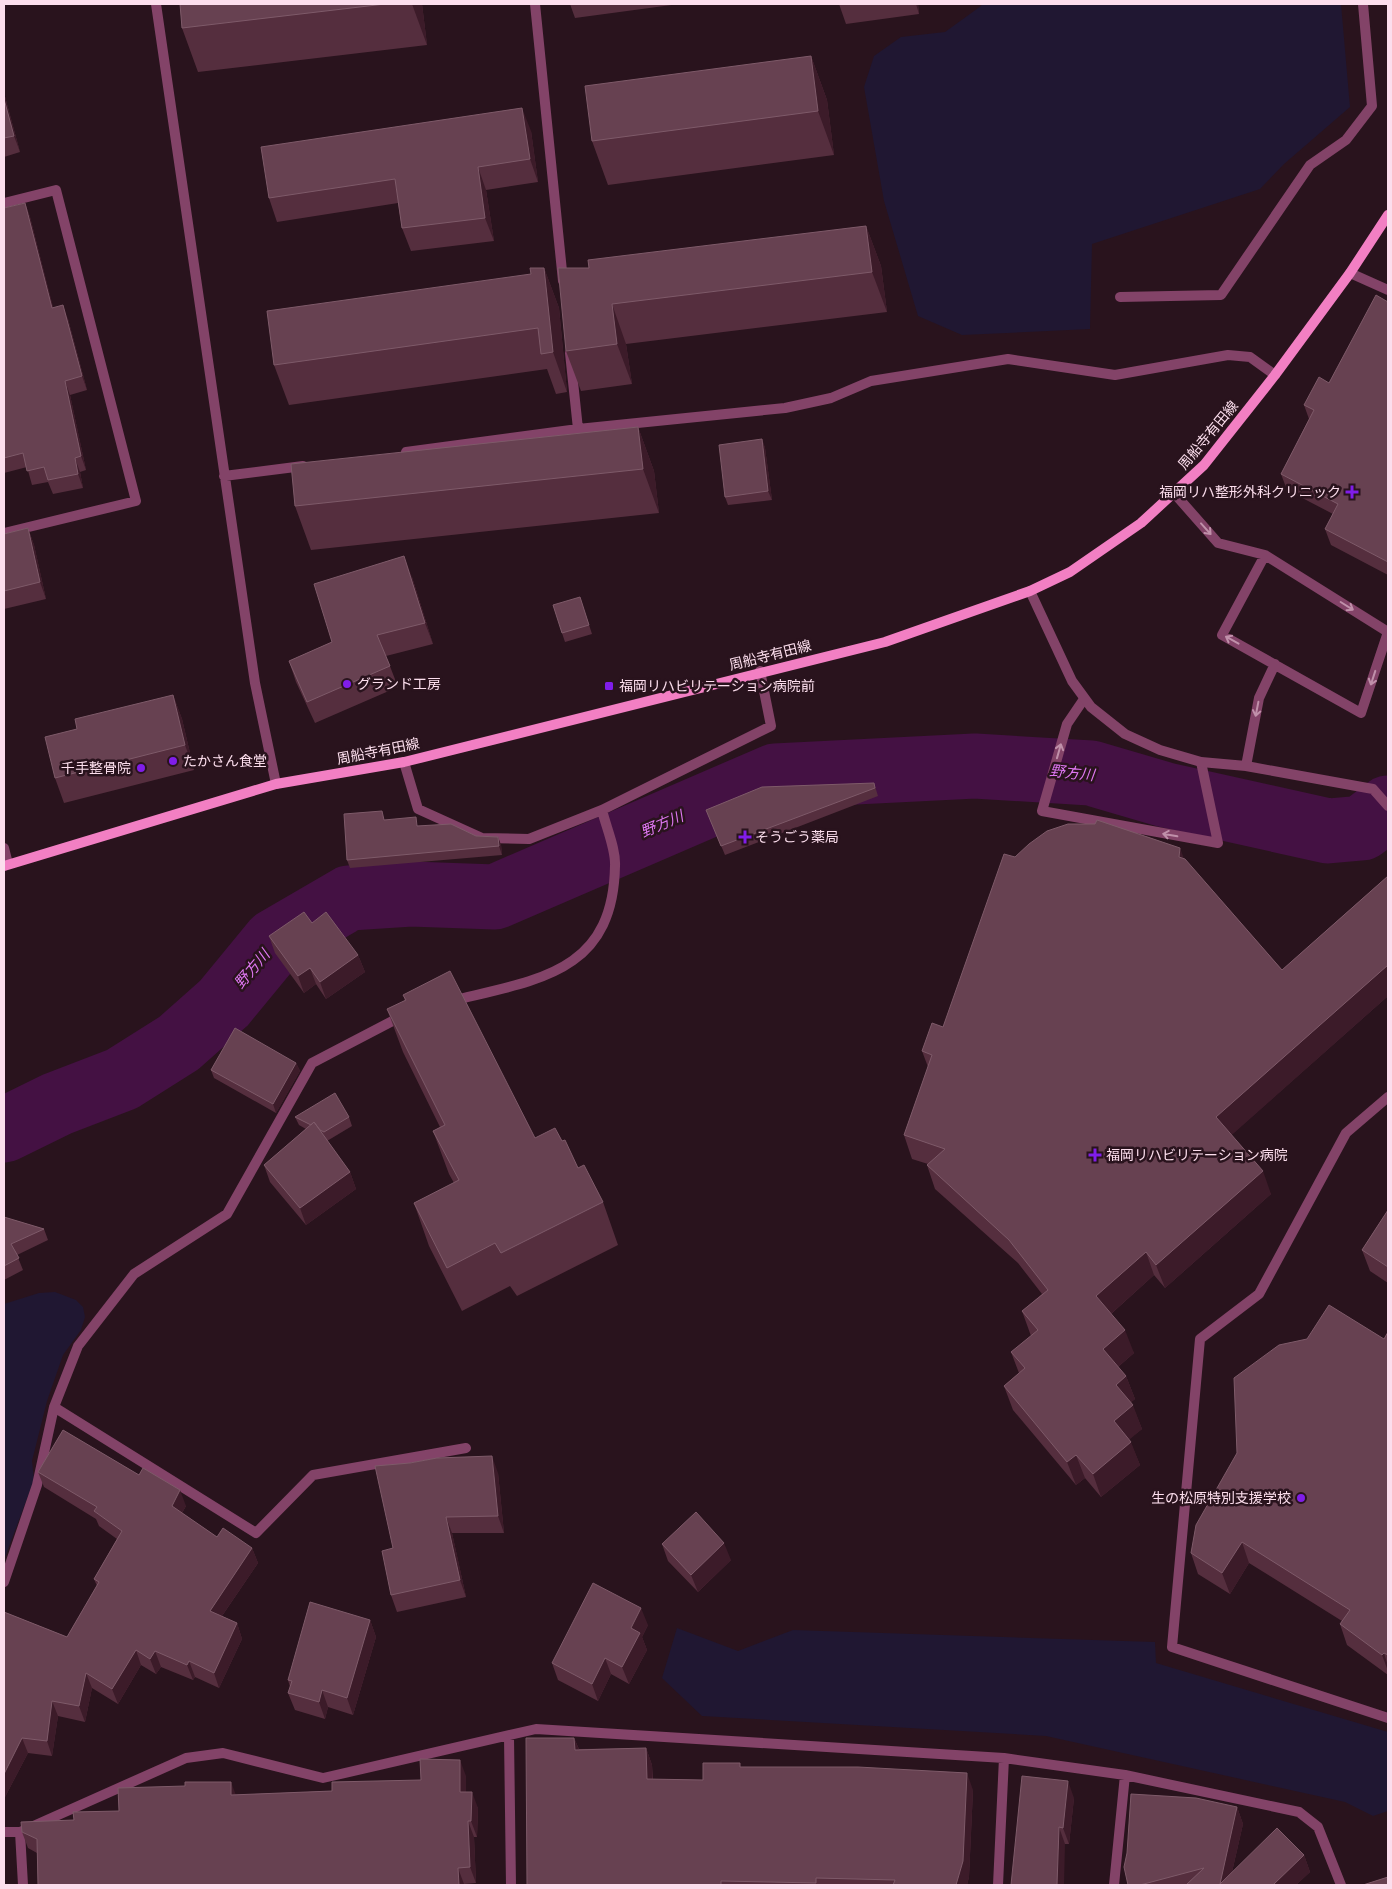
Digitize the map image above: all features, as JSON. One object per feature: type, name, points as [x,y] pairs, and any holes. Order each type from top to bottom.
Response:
[{"type":"main road","name":"周船寺有田線","points":[[6,865],[276,784],[404,762],[760,671],[885,642],[1030,592],[1070,572],[1141,523],[1204,465],[1275,375],[1350,273],[1388,215]]},
{"type":"street","points":[[156,4],[255,684],[276,784]]},
{"type":"street","points":[[535,4],[564,290]]},
{"type":"street","points":[[1120,297],[1221,295],[1310,165],[1346,140],[1372,106],[1363,4]]},
{"type":"street","points":[[4,203],[56,190],[136,501],[4,533]]},
{"type":"street","points":[[1350,273],[1388,290]]},
{"type":"street","points":[[569,340],[578,429]]},
{"type":"street","points":[[392,454],[578,429],[785,408],[831,398],[871,381],[1008,359],[1115,375],[1228,355],[1250,357],[1275,375]]},
{"type":"street","points":[[224,476],[313,464]]},
{"type":"street","points":[[1174,493],[1218,543],[1265,555],[1388,632],[1361,713],[1222,635],[1265,555]]},
{"type":"street","points":[[1030,592],[1072,681],[1084,699],[1090,707],[1125,734],[1160,750],[1201,762],[1246,766],[1373,789],[1388,806]]},
{"type":"street","points":[[1246,766],[1259,698],[1275,664]]},
{"type":"street","points":[[404,762],[418,809],[482,838],[529,838],[602,810],[770,726],[760,671]]},
{"type":"street","points":[[1084,699],[1067,724],[1042,811],[1218,843],[1201,762]]},
{"type":"street","points":[[440,1003],[530,982],[569,965],[595,942],[609,912],[615,865],[602,810]]},
{"type":"street","points":[[4,848],[6,865]]},
{"type":"street","points":[[4,1582],[37,1485],[54,1407],[78,1346],[134,1274],[227,1214],[312,1063],[413,1010]]},
{"type":"street","points":[[1388,1097],[1346,1133],[1259,1294],[1200,1339],[1172,1647],[1388,1718]]},
{"type":"street","points":[[54,1407],[256,1533],[313,1475],[466,1448]]},
{"type":"street","points":[[4,1832],[20,1832],[186,1758],[223,1753],[323,1778],[509,1737],[536,1729],[1004,1758],[1125,1775],[1299,1812],[1318,1827],[1340,1885]]},
{"type":"street","points":[[509,1737],[511,1885]]},
{"type":"street","points":[[998,1885],[1004,1758]]},
{"type":"street","points":[[1114,1885],[1125,1775]]},
{"type":"street","points":[[20,1832],[23,1885]]},
{"type":"shaded area","points":[[982,4],[1341,4],[1350,107],[1284,164],[1260,189],[1092,244],[1090,329],[962,335],[918,316],[884,201],[864,87],[874,56],[901,37],[945,32]]},
{"type":"shaded area","points":[[55,1292],[76,1300],[83,1307],[85,1317],[81,1330],[63,1355],[47,1401],[32,1461],[34,1480],[4,1560],[4,1304],[39,1293]]},
{"type":"shaded area","points":[[677,1628],[738,1651],[793,1630],[1155,1642],[1156,1663],[1388,1732],[1388,1811],[1373,1816],[1345,1802],[1046,1736],[702,1716],[662,1678]]},
{"type":"building","points":[[180,4],[385,4],[182,28]]},
{"type":"building","points":[[811,56],[818,111],[592,141],[585,86]]},
{"type":"building","points":[[4,99],[14,136],[4,138]]},
{"type":"building","points":[[522,108],[530,159],[478,167],[485,218],[402,228],[395,179],[269,198],[261,147]]},
{"type":"building","points":[[25,203],[52,308],[63,305],[82,376],[65,381],[81,456],[75,458],[78,474],[48,480],[44,467],[27,471],[23,453],[4,458],[4,208]]},
{"type":"building","points":[[866,226],[872,272],[612,304],[617,344],[566,351],[558,268],[589,268],[588,260]]},
{"type":"building","points":[[530,268],[544,268],[553,352],[541,354],[538,328],[274,365],[267,311],[531,274]]},
{"type":"building","points":[[1376,295],[1388,302],[1388,562],[1325,529],[1338,504],[1281,474],[1314,410],[1304,405],[1319,377],[1329,383]]},
{"type":"building","points":[[638,427],[643,469],[295,506],[291,464]]},
{"type":"building","points":[[762,439],[768,491],[725,497],[719,445]]},
{"type":"building","points":[[28,528],[40,582],[4,591],[4,534]]},
{"type":"building","points":[[404,556],[425,623],[377,635],[390,666],[307,702],[289,661],[332,642],[314,584]]},
{"type":"building","points":[[580,597],[589,625],[562,633],[553,605]]},
{"type":"building","points":[[173,695],[185,745],[55,778],[45,737],[77,729],[75,719]]},
{"type":"building","name":"そうごう薬局","points":[[874,783],[875,788],[721,846],[706,810],[762,787]]},
{"type":"building","points":[[382,811],[384,820],[416,817],[417,826],[451,824],[476,836],[498,837],[499,846],[347,860],[344,814]]},
{"type":"building","name":"福岡リハビリテーション病院","points":[[1097,820],[1180,848],[1179,857],[1185,859],[1282,970],[1388,876],[1388,965],[1216,1117],[1263,1171],[1156,1265],[1146,1252],[1096,1296],[1125,1330],[1103,1349],[1126,1376],[1116,1385],[1133,1405],[1114,1421],[1131,1442],[1093,1474],[1076,1455],[1067,1462],[1004,1386],[1025,1368],[1011,1352],[1038,1330],[1022,1311],[1048,1290],[1009,1240],[927,1165],[945,1149],[904,1135],[932,1055],[922,1051],[932,1023],[943,1027],[1004,854],[1015,857],[1047,831],[1068,824],[1095,824]]},
{"type":"building","points":[[304,912],[312,923],[326,912],[358,955],[320,982],[310,968],[298,976],[269,936]]},
{"type":"building","points":[[450,971],[535,1138],[555,1128],[562,1141],[565,1140],[578,1168],[584,1165],[603,1202],[501,1253],[495,1243],[447,1268],[414,1203],[459,1180],[433,1131],[445,1125],[387,1009],[406,1000],[403,995]]},
{"type":"building","points":[[235,1028],[296,1063],[273,1104],[211,1070]]},
{"type":"building","points":[[335,1093],[349,1117],[324,1132],[314,1122],[311,1125],[295,1117]]},
{"type":"building","points":[[314,1122],[350,1172],[300,1208],[264,1165]]},
{"type":"building","points":[[1388,1210],[1388,1267],[1362,1250]]},
{"type":"building","points":[[4,1217],[44,1229],[11,1244],[19,1258],[4,1266]]},
{"type":"building","name":"生の松原特別支援学校","points":[[1329,1305],[1384,1339],[1388,1332],[1388,1655],[1384,1653],[1382,1655],[1340,1624],[1350,1610],[1242,1542],[1222,1573],[1191,1553],[1196,1525],[1237,1453],[1234,1378],[1279,1345],[1307,1339]]},
{"type":"building","points":[[63,1430],[139,1475],[143,1468],[180,1490],[172,1506],[217,1537],[223,1528],[252,1548],[210,1611],[237,1623],[214,1673],[189,1661],[187,1665],[155,1651],[150,1659],[136,1650],[112,1689],[86,1673],[79,1706],[52,1701],[47,1741],[22,1738],[4,1774],[4,1612],[67,1637],[99,1582],[94,1579],[122,1531],[94,1511],[97,1507],[38,1472]]},
{"type":"building","points":[[492,1456],[498,1516],[446,1517],[460,1580],[391,1595],[382,1551],[393,1548],[375,1466],[410,1463],[437,1458]]},
{"type":"building","points":[[696,1512],[724,1543],[691,1575],[662,1544]]},
{"type":"building","points":[[593,1583],[641,1608],[631,1628],[640,1633],[622,1667],[605,1658],[592,1684],[552,1663]]},
{"type":"building","points":[[310,1602],[370,1620],[347,1698],[322,1690],[319,1702],[288,1693],[292,1681],[288,1680]]},
{"type":"building","points":[[526,1738],[574,1738],[575,1750],[646,1748],[647,1779],[703,1780],[703,1763],[740,1763],[740,1767],[858,1767],[967,1773],[963,1861],[956,1885],[893,1885],[895,1880],[816,1878],[816,1883],[721,1881],[721,1885],[527,1885]]},
{"type":"building","points":[[420,1759],[460,1760],[460,1792],[472,1792],[471,1821],[468,1821],[470,1867],[458,1868],[459,1885],[38,1885],[37,1839],[22,1832],[21,1822],[74,1820],[73,1812],[119,1811],[118,1788],[185,1786],[185,1782],[231,1782],[231,1795],[332,1791],[332,1782],[421,1780]]},
{"type":"building","points":[[1022,1776],[1068,1781],[1063,1828],[1059,1827],[1057,1885],[1011,1885]]},
{"type":"building","points":[[1131,1794],[1196,1798],[1237,1807],[1220,1884],[1277,1828],[1304,1855],[1273,1885],[1186,1885],[1204,1868],[1140,1885],[1128,1885],[1124,1867],[1127,1853]]},
{"type":"building","points":[[1388,1877],[1388,1885],[1363,1885]]},
{"type":"waterway","name":"野方川","points":[[4,1130],[57,1104],[122,1079],[179,1043],[224,1003],[275,941],[349,898],[411,894],[495,897],[775,776],[975,766],[1091,773],[1166,795],[1328,831],[1362,828],[1388,808]]},
{"type":"place","name":"福岡リハ整形外科クリニック","points":[[1352,492]]},
{"type":"place","name":"グランド工房","points":[[347,684]]},
{"type":"place","name":"福岡リハビリテーション病院前","points":[[609,686]]},
{"type":"place","name":"たかさん食堂","points":[[173,761]]},
{"type":"place","name":"千手整骨院","points":[[141,768]]},
{"type":"place","name":"そうごう薬局","points":[[745,837]]},
{"type":"place","name":"福岡リハビリテーション病院","points":[[1095,1155]]},
{"type":"place","name":"生の松原特別支援学校","points":[[1301,1498]]}]
